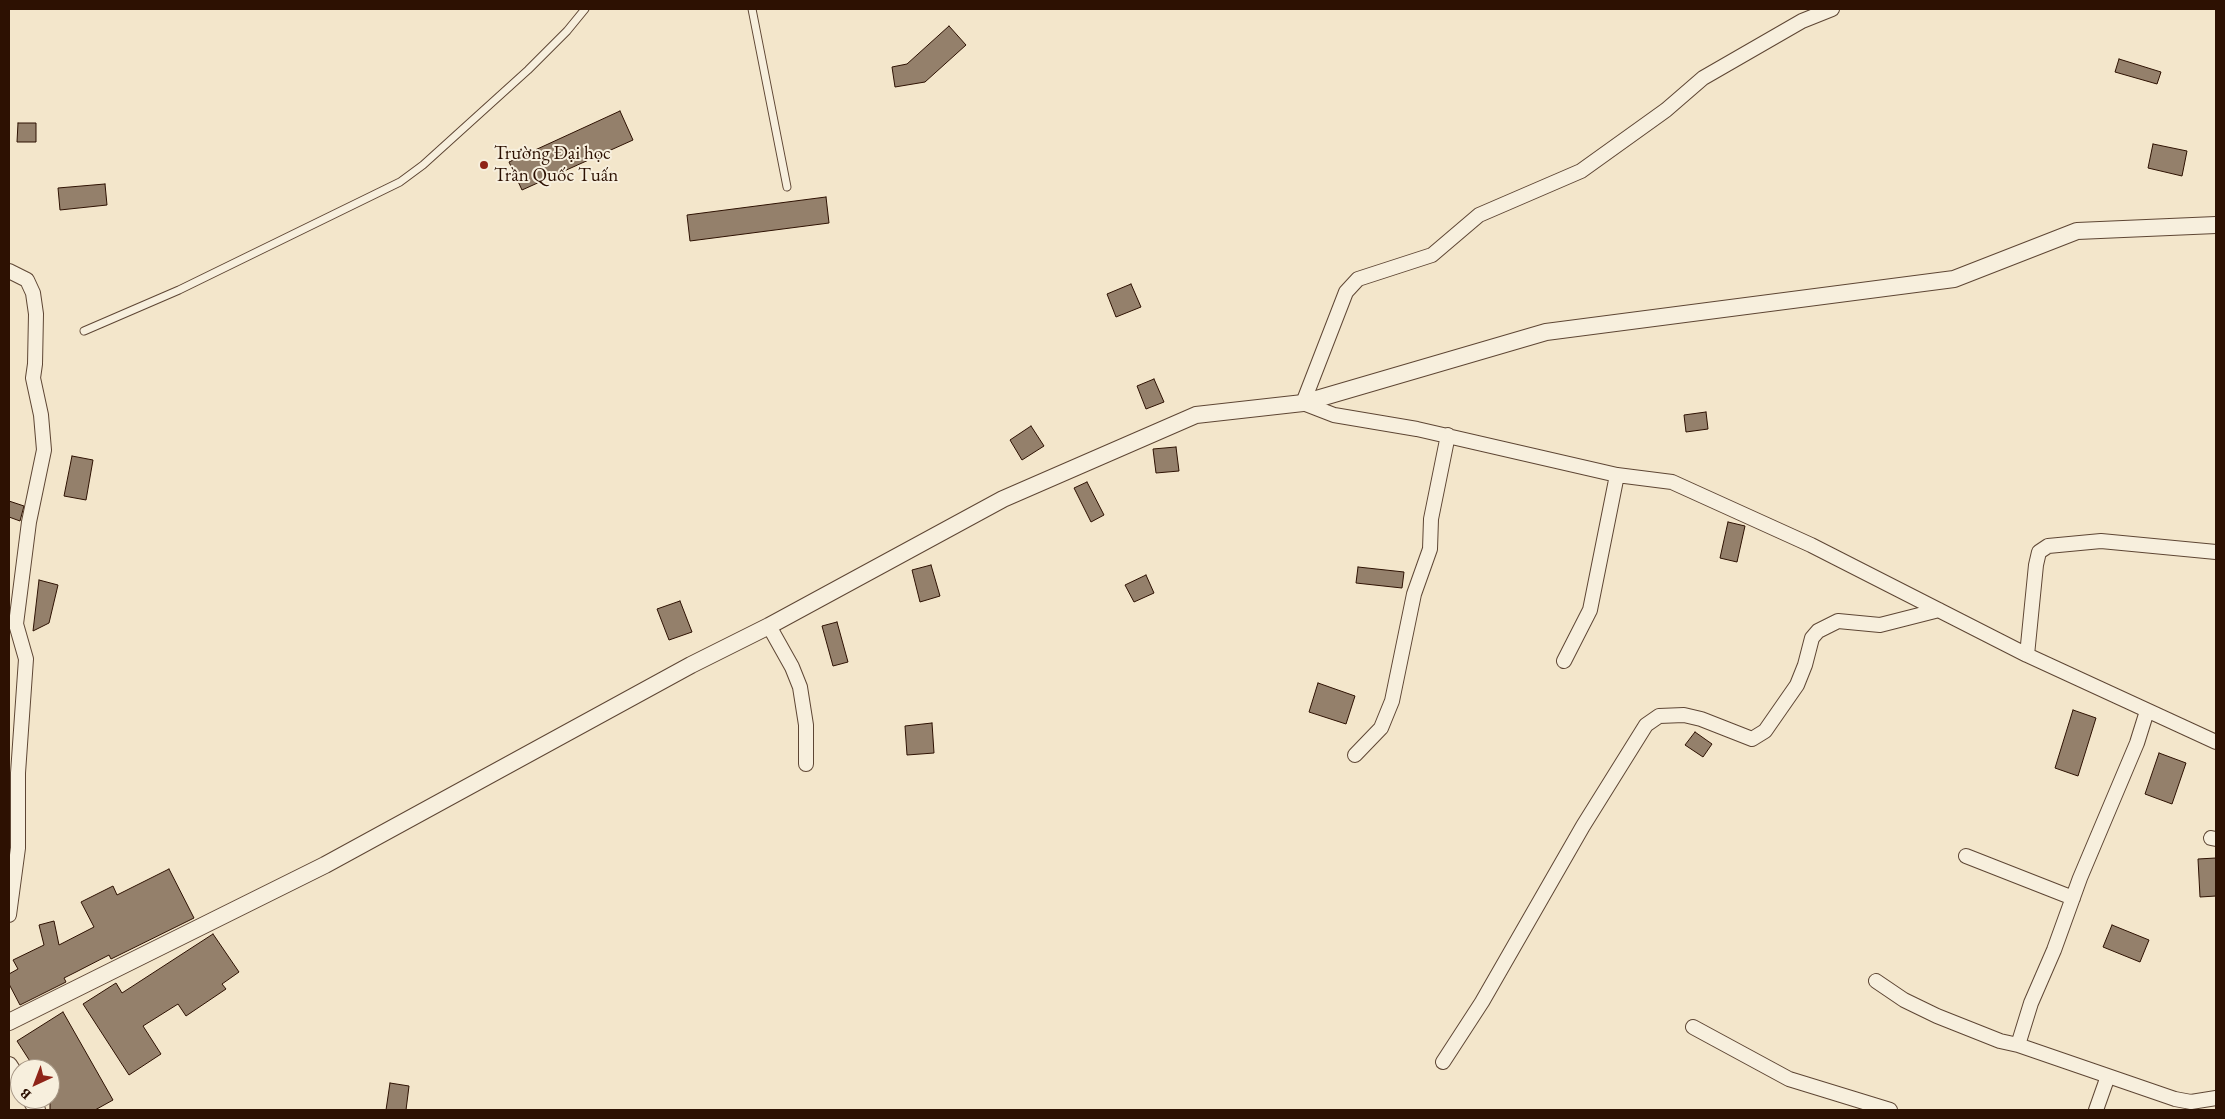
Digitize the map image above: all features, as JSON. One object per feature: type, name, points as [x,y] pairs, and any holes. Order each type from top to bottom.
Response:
[{"type":"street","points":[[1304,403],[1346,292],[1358,279],[1432,254],[1479,214],[1581,170],[1666,110],[1704,78],[1802,21],[1832,9]]},
{"type":"street","points":[[9,1022],[325,865],[691,665],[769,626],[1003,499],[1196,416],[1304,403],[1546,332],[1954,279],[2077,231],[2216,225]]},
{"type":"street","points":[[9,271],[27,280],[33,293],[36,314],[33,378],[44,435],[44,450],[29,522],[12,624],[26,659],[18,773],[18,848],[9,915]]},
{"type":"street","points":[[1304,403],[1334,415],[1448,435],[1618,475],[1672,482],[1811,545],[2027,655],[2216,742]]},
{"type":"street","points":[[1356,755],[1381,728],[1392,701],[1414,594],[1430,549],[1430,520],[1448,435]]},
{"type":"street","points":[[1564,661],[1590,610],[1618,475]]},
{"type":"street","points":[[2027,655],[2036,565],[2039,552],[2048,546],[2101,540],[2216,552]]},
{"type":"street","points":[[1443,1062],[1482,1002],[1583,826],[1646,725],[1659,716],[1684,715],[1701,719],[1752,739],[1769,726],[1796,685],[1805,665],[1812,638],[1818,631],[1838,621],[1880,625],[1939,610]]},
{"type":"street","points":[[769,626],[792,667],[800,687],[806,725],[806,764]]},
{"type":"street","points":[[2018,1045],[2031,1003],[2054,950],[2072,898],[2137,744],[2147,711]]},
{"type":"street","points":[[1966,856],[2072,898]]},
{"type":"street","points":[[1876,981],[1904,1000],[1937,1016],[2000,1041],[2018,1045],[2175,1099],[2191,1102],[2216,1098]]},
{"type":"street","points":[[1693,1027],[1789,1079],[1890,1110]]},
{"type":"street","points":[[2096,1110],[2108,1076]]},
{"type":"lane","points":[[84,331],[180,290],[400,182],[423,165],[528,70],[567,31],[585,9]]},
{"type":"lane","points":[[752,9],[787,187]]},
{"type":"building","points":[[949,26],[966,45],[925,82],[895,87],[892,67],[907,64]]},
{"type":"building","points":[[2119,59],[2161,72],[2157,84],[2115,72]]},
{"type":"building","points":[[620,111],[633,140],[522,190],[509,162]]},
{"type":"building","points":[[18,123],[36,123],[36,142],[17,142]]},
{"type":"building","points":[[2153,144],[2187,151],[2182,176],[2148,168]]},
{"type":"building","points":[[105,184],[107,205],[60,210],[58,188]]},
{"type":"building","points":[[826,197],[829,223],[690,241],[687,215]]},
{"type":"building","points":[[1131,284],[1141,307],[1116,317],[1107,294]]},
{"type":"building","points":[[1154,379],[1164,402],[1146,409],[1137,386]]},
{"type":"building","points":[[1706,412],[1708,429],[1686,432],[1684,415]]},
{"type":"building","points":[[1031,426],[1044,446],[1022,460],[1010,440]]},
{"type":"building","points":[[1176,447],[1179,471],[1156,473],[1153,449]]},
{"type":"building","points":[[72,456],[93,460],[86,500],[64,496]]},
{"type":"building","points":[[1087,482],[1104,515],[1091,522],[1074,488]]},
{"type":"building","points":[[9,501],[24,506],[20,521],[9,517]]},
{"type":"building","points":[[1728,522],[1745,526],[1737,562],[1720,558]]},
{"type":"building","points":[[931,565],[940,596],[920,602],[912,570]]},
{"type":"building","points":[[1358,567],[1404,572],[1402,588],[1356,583]]},
{"type":"building","points":[[1146,575],[1154,593],[1134,602],[1125,585]]},
{"type":"building","points":[[39,580],[58,585],[49,623],[33,631]]},
{"type":"building","points":[[680,601],[692,632],[669,640],[657,609]]},
{"type":"building","points":[[837,622],[848,662],[833,666],[822,626]]},
{"type":"building","points":[[1318,683],[1355,696],[1346,724],[1309,712]]},
{"type":"building","points":[[2073,710],[2096,718],[2078,776],[2055,768]]},
{"type":"building","points":[[932,723],[934,753],[907,755],[905,726]]},
{"type":"building","points":[[1695,732],[1712,744],[1703,757],[1685,745]]},
{"type":"building","points":[[2159,753],[2186,763],[2172,804],[2145,794]]},
{"type":"building","points":[[2216,858],[2216,896],[2200,897],[2198,859]]},
{"type":"building","points":[[169,869],[194,918],[111,959],[109,955],[64,978],[66,982],[20,1005],[9,984],[9,974],[18,969],[13,960],[44,945],[39,925],[54,921],[59,945],[94,927],[81,902],[113,886],[117,895]]},
{"type":"building","points":[[2112,925],[2149,940],[2140,962],[2103,947]]},
{"type":"building","points":[[213,934],[239,972],[222,984],[226,989],[186,1016],[178,1004],[143,1026],[161,1054],[129,1075],[83,1004],[116,983],[122,993]]},
{"type":"building","points":[[63,1012],[113,1100],[95,1110],[50,1110],[60,1109],[60,1059],[29,1059],[17,1041]]},
{"type":"building","points":[[390,1083],[409,1086],[406,1110],[386,1110]]},
{"type":"place","name":"Trường Đại học Trần Quốc Tuấn","points":[[484,165]]}]
